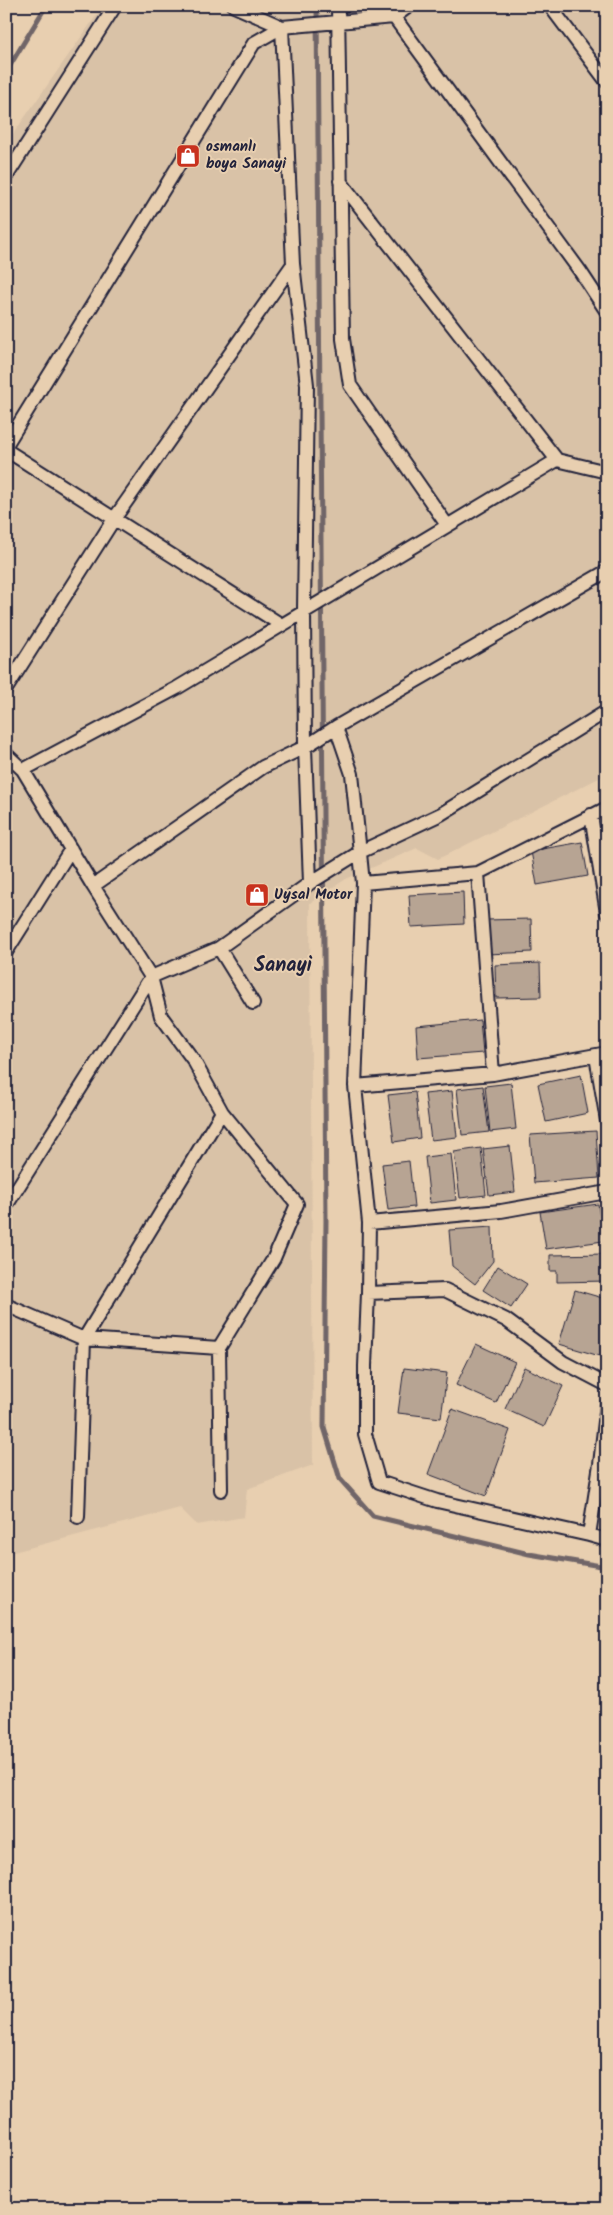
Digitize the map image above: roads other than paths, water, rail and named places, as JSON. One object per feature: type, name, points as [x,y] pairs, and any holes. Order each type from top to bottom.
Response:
[{"type":"street","points":[[6,176],[115,6]]},
{"type":"street","points":[[234,6],[285,27]]},
{"type":"street","points":[[338,6],[336,22],[343,339],[350,385],[447,525]]},
{"type":"street","points":[[6,445],[254,43],[285,27],[394,17],[409,6]]},
{"type":"street","points":[[550,6],[607,82]]},
{"type":"street","points":[[394,17],[580,271],[607,312]]},
{"type":"street","points":[[285,27],[293,264],[307,385],[306,746],[312,882]]},
{"type":"street","points":[[340,181],[557,460],[607,472]]},
{"type":"street","points":[[6,689],[114,519],[293,264]]},
{"type":"street","points":[[6,450],[280,624]]},
{"type":"street","points":[[23,770],[177,688],[305,609],[557,460]]},
{"type":"street","points":[[93,886],[263,767],[306,746],[334,728],[607,572]]},
{"type":"street","points":[[6,1206],[151,977],[220,948],[312,882],[358,853],[442,814],[607,711]]},
{"type":"street","points":[[334,728],[352,774],[358,853],[363,883],[355,1086],[369,1223],[365,1434],[379,1482],[438,1501],[607,1540]]},
{"type":"street","points":[[6,754],[23,770],[151,977],[161,1016],[194,1061],[222,1112],[297,1204],[274,1258],[219,1348],[221,1490]]},
{"type":"street","points":[[363,883],[478,873],[607,808]]},
{"type":"street","points":[[591,815],[607,913]]},
{"type":"street","points":[[6,952],[71,849]]},
{"type":"street","points":[[478,873],[493,1074]]},
{"type":"street","points":[[220,948],[253,1003]]},
{"type":"street","points":[[355,1086],[493,1074],[602,1054],[607,1121]]},
{"type":"street","points":[[78,1517],[84,1339],[222,1112]]},
{"type":"street","points":[[369,1223],[501,1211],[607,1192]]},
{"type":"street","points":[[368,1293],[445,1290],[506,1320],[563,1362],[607,1384]]},
{"type":"street","points":[[6,1305],[84,1339],[219,1348]]},
{"type":"street","points":[[589,1535],[604,1464],[607,1404]]},
{"type":"waterway","points":[[6,72],[46,6]]},
{"type":"waterway","points":[[317,6],[326,1220],[324,1427],[340,1479],[373,1516],[529,1554],[607,1567]]},
{"type":"place","name":"osmanlı boya Sanayi","points":[[188,156]]},
{"type":"place","name":"Uysal Motor","points":[[257,895]]},
{"type":"district","name":"Sanayi","points":[[283,966]]}]
